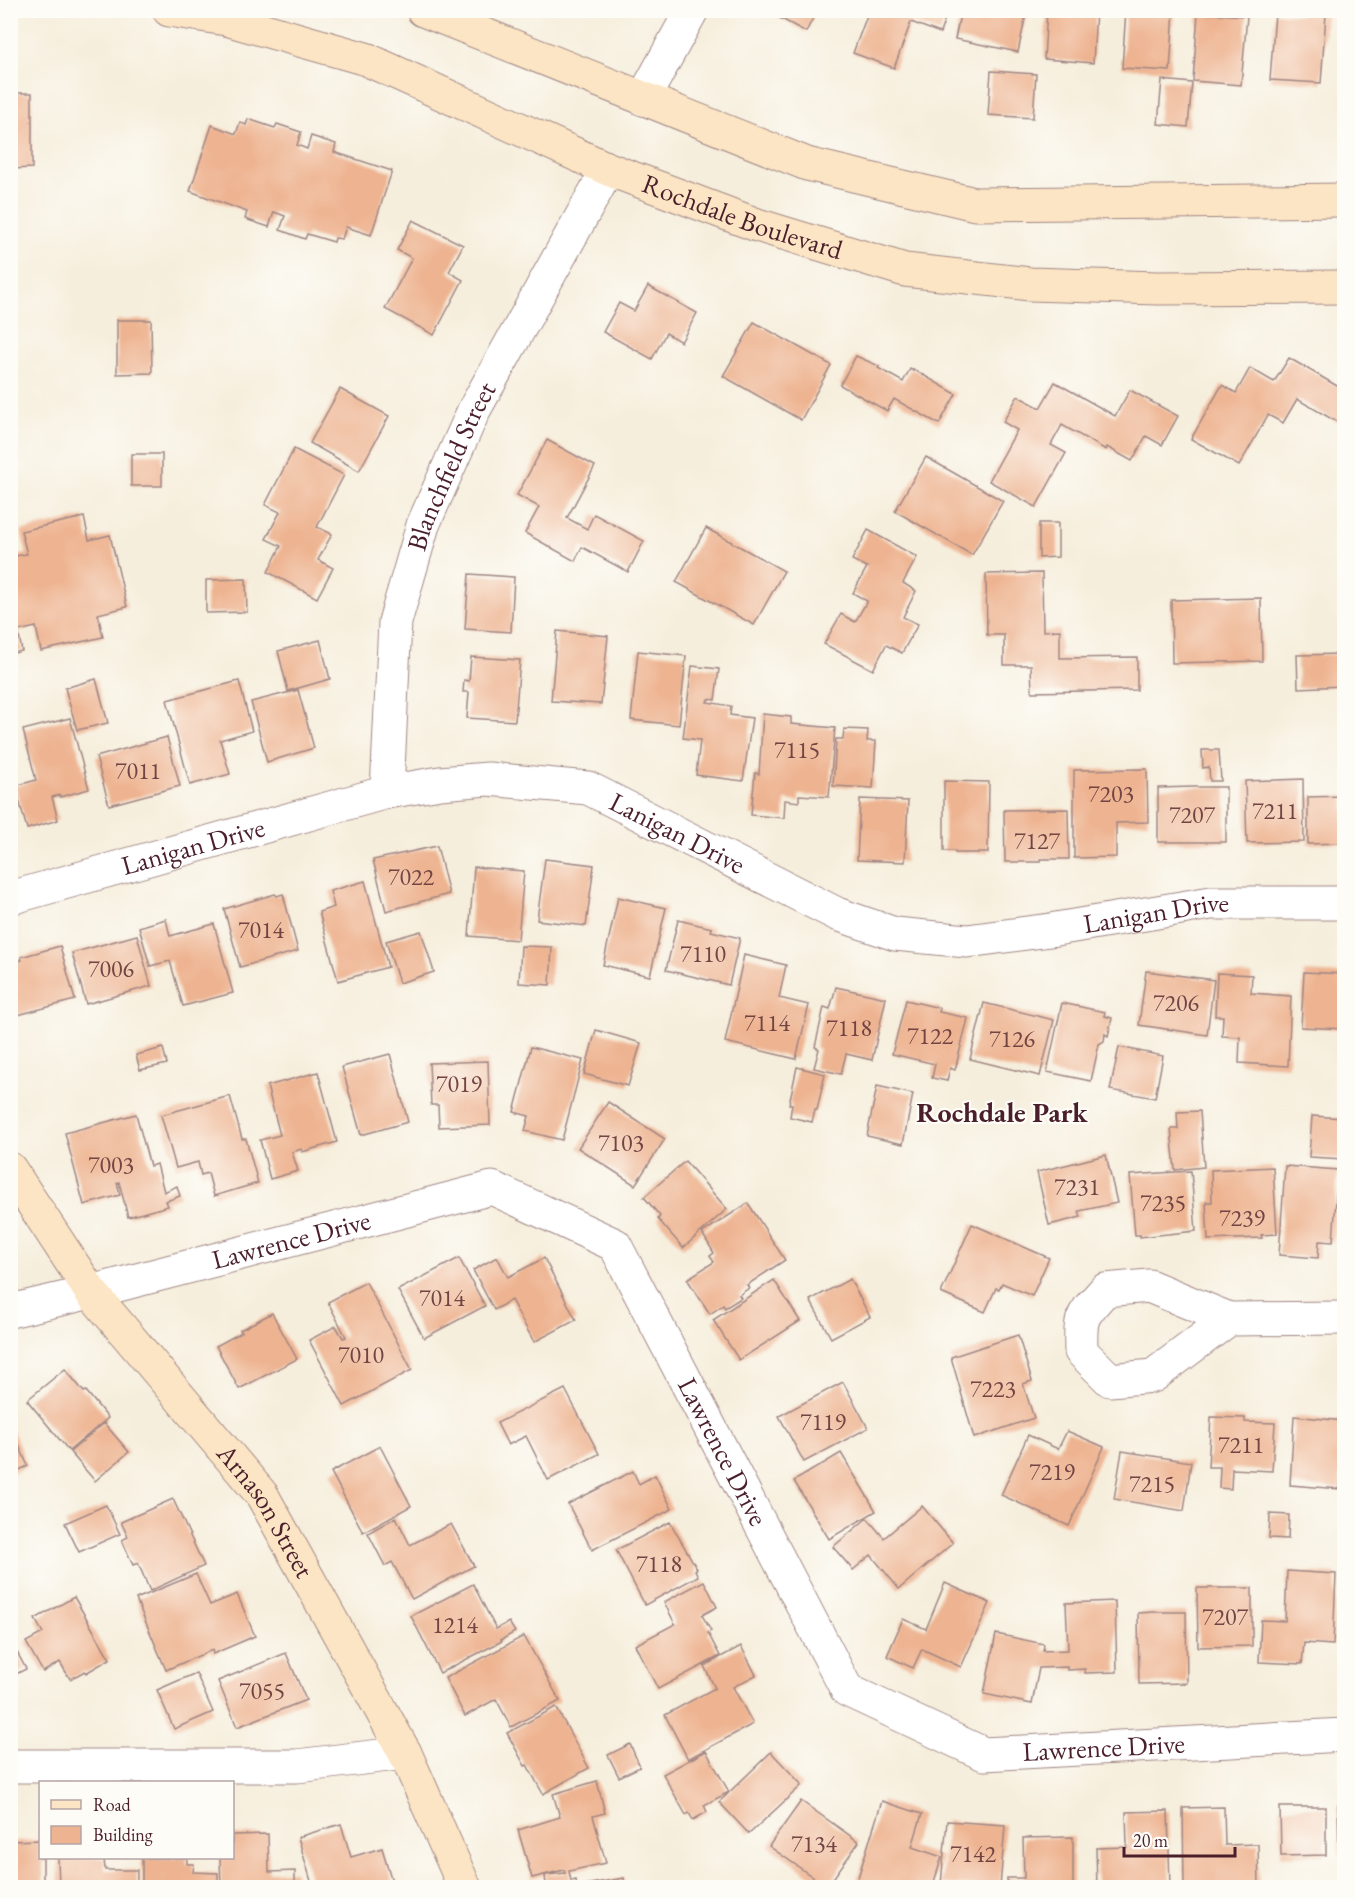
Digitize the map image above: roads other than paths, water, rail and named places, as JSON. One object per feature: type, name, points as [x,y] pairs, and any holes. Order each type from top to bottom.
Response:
[{"type":"main road","name":"Rochdale Boulevard","points":[[169,10],[226,19],[366,59],[608,170],[757,225],[905,270],[1030,284],[1158,288],[1344,287]]},
{"type":"main road","points":[[423,10],[807,164],[975,204],[1344,200]]},
{"type":"main road","name":"Arnason Street","points":[[10,1169],[91,1292],[262,1495],[405,1753],[465,1887]]},
{"type":"street","points":[[643,99],[692,10]]},
{"type":"street","name":"Blanchfield Street","points":[[387,792],[395,622],[423,525],[474,410],[608,170]]},
{"type":"street","name":"Lanigan Drive","points":[[10,898],[387,792],[440,783],[488,779],[588,789],[837,914],[895,934],[967,941],[1050,930],[1211,903],[1344,903]]},
{"type":"street","name":"Lawrence Drive","points":[[10,1311],[492,1188],[615,1245],[847,1690],[984,1754],[1344,1735]]},
{"type":"street","points":[[1228,1319],[1344,1318]]},
{"type":"street","points":[[10,1766],[297,1766],[405,1753]]},
{"type":"district","name":"Rochdale Park","points":[[1002,1112]]}]
